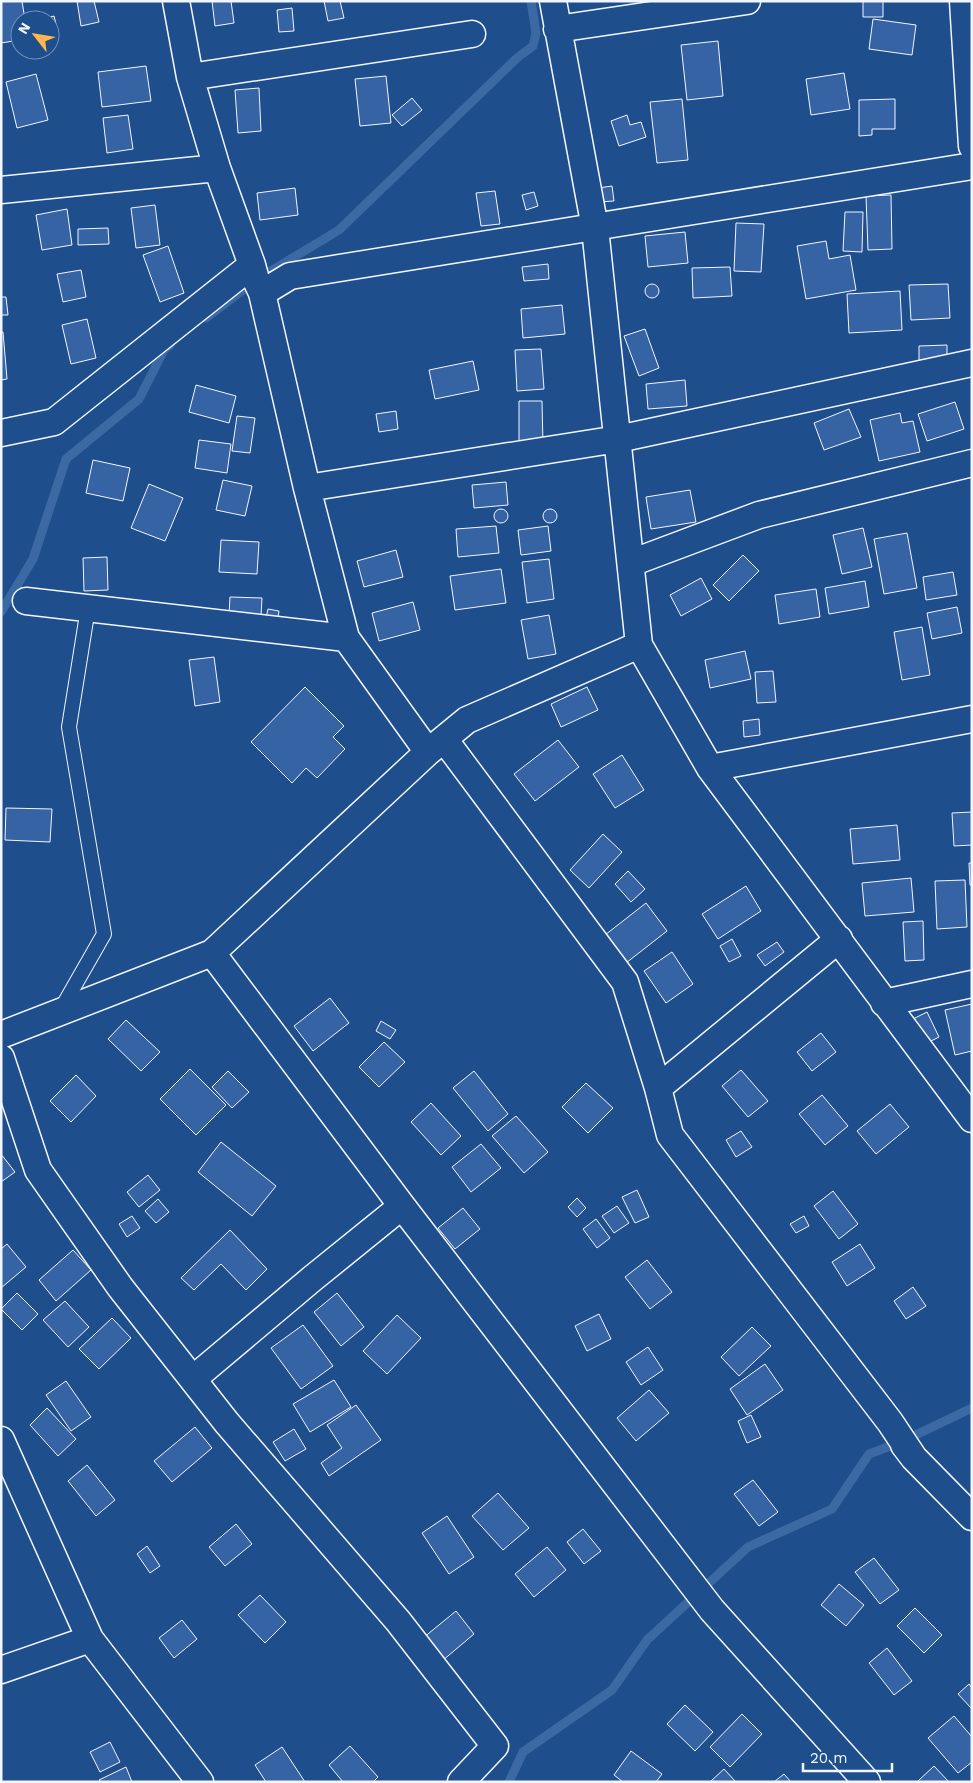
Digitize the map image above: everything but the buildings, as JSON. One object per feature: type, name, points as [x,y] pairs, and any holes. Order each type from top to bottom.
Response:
[{"type":"street","points":[[176,1],[190,77],[217,168],[262,293],[307,488],[346,638],[436,746],[625,982],[658,1088],[670,1135],[901,1441],[972,1517]]},
{"type":"street","points":[[553,1],[595,228],[639,645],[710,768],[972,1120]]},
{"type":"street","points":[[557,29],[747,1]]},
{"type":"street","points":[[963,1],[972,146]]},
{"type":"street","points":[[190,77],[472,34]]},
{"type":"street","points":[[262,293],[290,276],[972,166]]},
{"type":"street","points":[[1,190],[217,168]]},
{"type":"street","points":[[1,433],[54,422],[252,265]]},
{"type":"street","points":[[307,488],[618,439],[972,363]]},
{"type":"street","points":[[631,563],[759,515],[972,463]]},
{"type":"street","points":[[26,601],[346,638]]},
{"type":"street","points":[[1,1035],[212,953],[436,746],[467,720],[639,645]]},
{"type":"street","points":[[710,768],[972,719]]},
{"type":"street","points":[[658,1088],[839,939]]},
{"type":"street","points":[[212,953],[402,1206],[691,1584],[712,1610],[867,1782]]},
{"type":"street","points":[[884,1003],[972,984]]},
{"type":"street","points":[[1,1058],[38,1170],[120,1287],[227,1423],[398,1621],[495,1746],[461,1782]]},
{"type":"street","points":[[193,1379],[402,1206]]},
{"type":"street","points":[[1,1440],[90,1639],[200,1782]]},
{"type":"street","points":[[1,1670],[90,1639]]},
{"type":"lane","points":[[58,1013],[104,934],[69,727],[88,608]]},
{"type":"waterway","points":[[206,318],[256,280],[339,230],[517,58],[533,46],[536,33],[531,1]]},
{"type":"waterway","points":[[1,612],[33,559],[66,459],[139,399],[164,350],[170,345]]},
{"type":"waterway","points":[[509,1782],[523,1752],[612,1690],[647,1640],[748,1547],[832,1509],[869,1454],[901,1442],[972,1408]]}]
